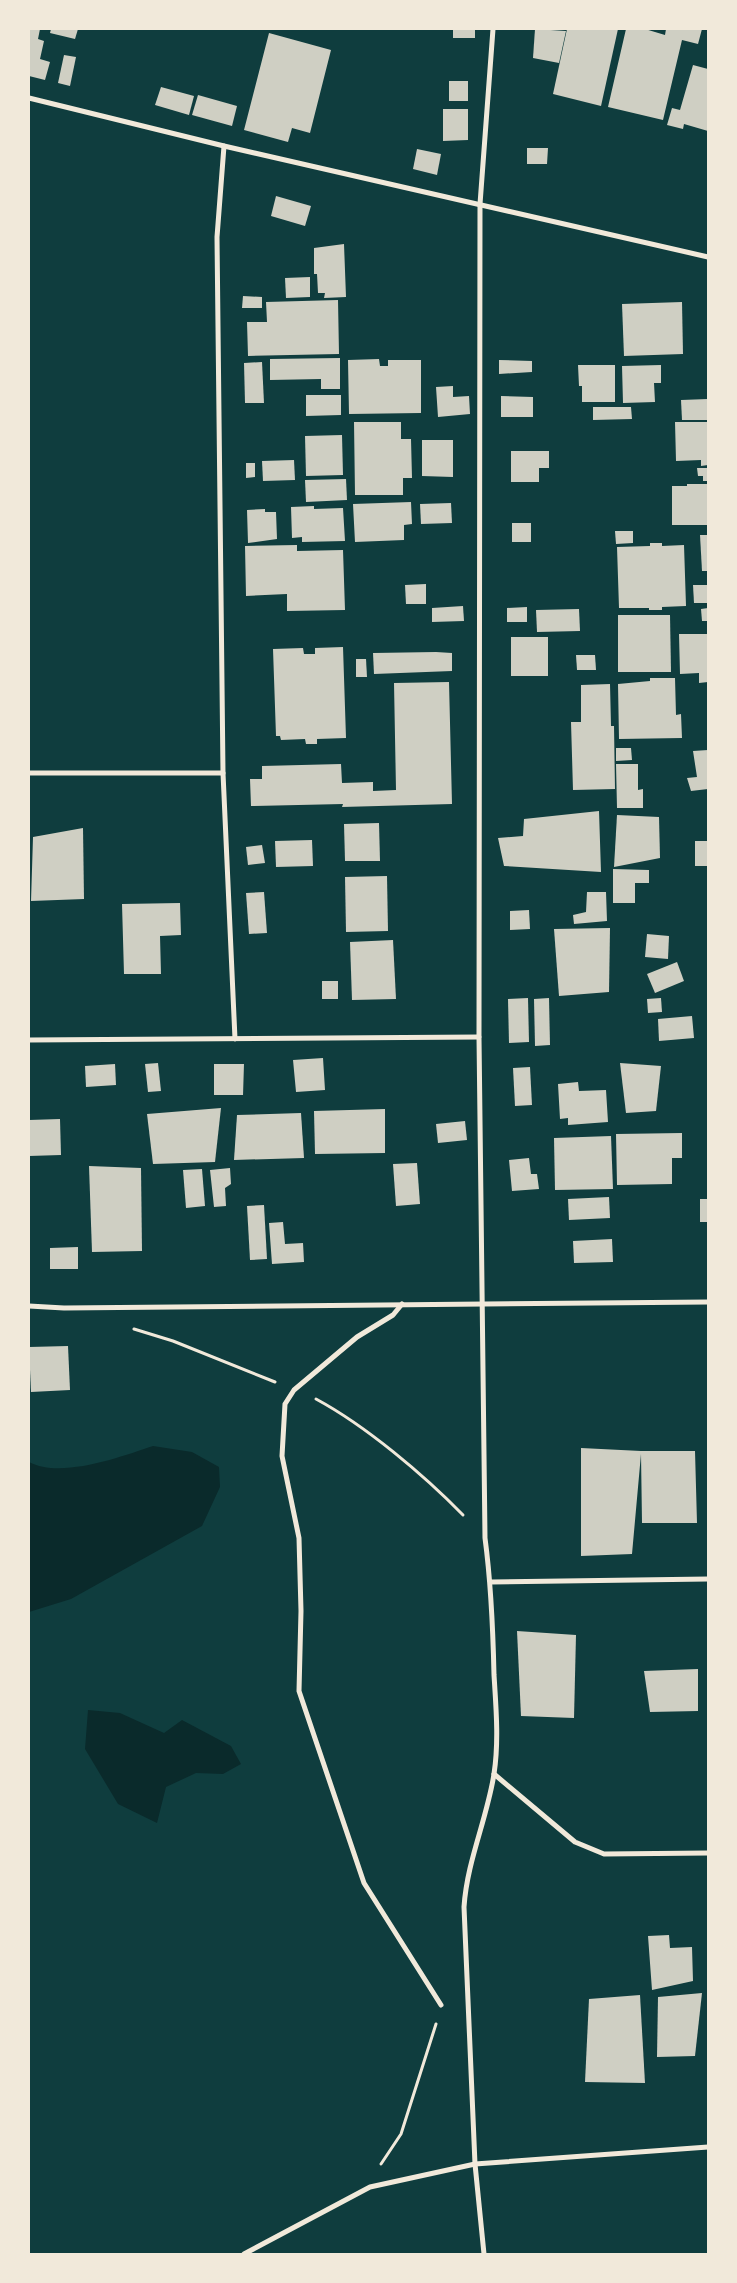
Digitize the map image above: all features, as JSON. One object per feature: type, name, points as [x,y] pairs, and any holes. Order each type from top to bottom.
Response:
[{"type":"street","points":[[484,2254],[475,2164],[464,1907],[465,1885],[494,1774],[497,1736],[491,1582],[485,1538],[479,1037],[480,204],[493,29]]},
{"type":"street","points":[[29,98],[224,146],[708,257]]},
{"type":"street","points":[[224,146],[217,237],[223,772],[235,1039]]},
{"type":"street","points":[[29,773],[223,772]]},
{"type":"street","points":[[29,1040],[479,1037]]},
{"type":"street","points":[[29,1306],[64,1308],[708,1302]]},
{"type":"street","points":[[402,1304],[393,1316],[357,1337],[294,1390],[285,1404],[282,1456],[299,1538],[302,1610],[299,1691],[364,1883],[441,2005]]},
{"type":"street","points":[[491,1582],[708,1579]]},
{"type":"street","points":[[494,1774],[575,1842],[586,1848],[604,1854],[708,1853]]},
{"type":"street","points":[[244,2254],[370,2188],[475,2164],[708,2147]]},
{"type":"path","points":[[370,2188],[381,2163],[401,2134],[423,2070],[441,2005]]},
{"type":"water","points":[[153,1446],[192,1452],[219,1467],[220,1487],[202,1526],[71,1599],[29,1612],[29,1462],[42,1467],[74,1467],[108,1460]]},
{"type":"water","points":[[88,1710],[120,1713],[164,1733],[182,1720],[231,1746],[241,1764],[223,1774],[196,1773],[166,1787],[157,1823],[118,1804],[85,1749]]},
{"type":"building","points":[[29,29],[40,29],[38,39],[44,41],[40,59],[50,62],[45,80],[29,76]]},
{"type":"building","points":[[51,29],[78,29],[75,39],[50,33]]},
{"type":"building","points":[[453,29],[475,29],[475,38],[453,38]]},
{"type":"building","points":[[535,29],[566,31],[559,63],[533,58]]},
{"type":"building","points":[[567,29],[618,29],[601,106],[553,94]]},
{"type":"building","points":[[626,29],[645,29],[665,35],[666,29],[702,29],[698,44],[682,40],[663,120],[608,107]]},
{"type":"building","points":[[269,33],[331,50],[310,133],[292,128],[288,142],[244,130]]},
{"type":"building","points":[[64,55],[76,57],[70,86],[58,83]]},
{"type":"building","points":[[693,65],[708,69],[708,131],[684,124],[683,129],[667,125],[672,108],[680,110]]},
{"type":"building","points":[[449,81],[468,81],[468,101],[449,101]]},
{"type":"building","points":[[161,87],[194,96],[189,115],[155,105]]},
{"type":"building","points":[[198,95],[237,106],[232,126],[192,115]]},
{"type":"building","points":[[443,109],[468,109],[468,140],[443,141]]},
{"type":"building","points":[[527,148],[548,148],[547,164],[527,164]]},
{"type":"building","points":[[417,149],[441,154],[437,175],[413,169]]},
{"type":"building","points":[[276,196],[311,206],[305,226],[271,216]]},
{"type":"building","points":[[344,244],[346,297],[324,298],[325,293],[318,293],[317,274],[314,274],[314,248]]},
{"type":"building","points":[[310,277],[310,297],[286,298],[285,278]]},
{"type":"building","points":[[243,296],[262,297],[262,308],[242,308]]},
{"type":"building","points":[[338,300],[339,354],[248,356],[247,322],[267,322],[266,302]]},
{"type":"building","points":[[682,302],[683,354],[624,356],[622,304]]},
{"type":"building","points":[[340,358],[340,389],[321,389],[321,379],[270,380],[270,359]]},
{"type":"building","points":[[379,359],[380,366],[388,366],[388,360],[421,360],[421,413],[349,414],[348,360]]},
{"type":"building","points":[[499,360],[532,361],[532,372],[499,374]]},
{"type":"building","points":[[262,362],[264,403],[245,403],[244,363]]},
{"type":"building","points":[[578,365],[615,365],[615,402],[582,402],[582,386],[579,386]]},
{"type":"building","points":[[661,365],[661,383],[654,383],[655,402],[623,403],[622,366]]},
{"type":"building","points":[[453,386],[453,397],[469,396],[470,414],[438,417],[436,387]]},
{"type":"building","points":[[306,395],[341,395],[341,415],[306,416]]},
{"type":"building","points":[[501,396],[533,397],[533,417],[501,417]]},
{"type":"building","points":[[708,399],[708,420],[682,420],[681,400]]},
{"type":"building","points":[[593,407],[631,407],[632,419],[593,420]]},
{"type":"building","points":[[354,422],[401,422],[401,439],[411,439],[412,478],[403,478],[403,495],[355,495]]},
{"type":"building","points":[[675,422],[708,422],[708,465],[701,466],[701,460],[676,461]]},
{"type":"building","points":[[342,435],[343,475],[306,476],[305,436]]},
{"type":"building","points":[[422,440],[453,440],[453,477],[422,476]]},
{"type":"building","points":[[511,451],[549,451],[549,468],[539,468],[539,482],[511,482]]},
{"type":"building","points":[[294,460],[295,480],[263,481],[262,461]]},
{"type":"building","points":[[246,463],[255,463],[255,477],[246,478]]},
{"type":"building","points":[[697,468],[708,468],[708,481],[703,481],[703,476],[698,476]]},
{"type":"building","points":[[346,479],[347,500],[306,502],[305,480]]},
{"type":"building","points":[[687,484],[708,484],[708,525],[672,525],[672,486],[687,486]]},
{"type":"building","points":[[411,502],[412,524],[404,525],[404,540],[355,542],[353,504]]},
{"type":"building","points":[[451,503],[452,523],[421,524],[420,504]]},
{"type":"building","points":[[314,506],[314,509],[343,508],[345,541],[302,542],[302,537],[292,538],[291,507]]},
{"type":"building","points":[[265,509],[265,512],[276,512],[277,539],[248,543],[247,510]]},
{"type":"building","points":[[512,523],[531,523],[531,542],[512,542]]},
{"type":"building","points":[[615,531],[633,531],[633,543],[616,544]]},
{"type":"building","points":[[700,535],[708,535],[708,571],[702,571]]},
{"type":"building","points":[[650,543],[662,543],[662,546],[684,545],[686,606],[662,607],[662,610],[619,608],[617,547],[650,546]]},
{"type":"building","points":[[297,545],[297,551],[343,550],[345,610],[287,611],[287,594],[246,596],[245,546]]},
{"type":"building","points":[[426,584],[426,604],[406,604],[405,585]]},
{"type":"building","points":[[693,585],[708,585],[708,603],[694,603]]},
{"type":"building","points":[[463,606],[464,621],[432,622],[432,608]]},
{"type":"building","points":[[527,607],[527,622],[507,622],[507,608]]},
{"type":"building","points":[[708,608],[708,621],[702,621],[701,609]]},
{"type":"building","points":[[579,609],[580,631],[537,632],[536,610]]},
{"type":"building","points":[[618,615],[670,615],[671,672],[618,672]]},
{"type":"building","points":[[679,634],[708,634],[708,682],[699,683],[699,673],[680,674]]},
{"type":"building","points":[[511,637],[548,637],[548,676],[511,676]]},
{"type":"building","points":[[343,647],[346,738],[317,739],[317,744],[306,744],[305,739],[281,740],[280,736],[276,736],[273,649],[303,648],[304,654],[315,654],[315,648]]},
{"type":"building","points":[[373,653],[452,653],[452,671],[374,674]]},
{"type":"building","points":[[576,655],[595,655],[596,670],[577,670]]},
{"type":"building","points":[[356,659],[366,659],[367,677],[356,677]]},
{"type":"building","points":[[650,678],[675,678],[676,715],[681,714],[682,738],[619,739],[618,684],[650,681]]},
{"type":"building","points":[[449,682],[452,804],[342,807],[343,804],[251,806],[250,779],[262,779],[262,766],[341,764],[342,783],[373,782],[373,791],[396,790],[394,683]]},
{"type":"building","points":[[610,684],[611,726],[614,726],[615,789],[573,790],[571,722],[581,722],[581,685]]},
{"type":"building","points":[[616,748],[631,748],[632,760],[616,761]]},
{"type":"building","points":[[708,750],[708,789],[691,791],[687,778],[697,777],[693,751]]},
{"type":"building","points":[[616,764],[638,764],[638,790],[643,789],[643,808],[617,808]]},
{"type":"building","points":[[599,811],[601,872],[504,866],[498,838],[523,836],[524,819]]},
{"type":"building","points":[[617,815],[659,817],[660,858],[614,867]]},
{"type":"building","points":[[379,823],[380,861],[345,861],[344,824]]},
{"type":"building","points":[[83,828],[84,899],[31,901],[33,837]]},
{"type":"building","points":[[312,840],[313,866],[276,867],[275,841]]},
{"type":"building","points":[[695,841],[708,841],[708,866],[695,866]]},
{"type":"building","points":[[262,845],[265,863],[248,865],[246,847]]},
{"type":"building","points":[[613,869],[649,870],[649,883],[635,883],[635,903],[613,903]]},
{"type":"building","points":[[387,876],[388,931],[346,932],[345,877]]},
{"type":"building","points":[[264,892],[267,933],[249,934],[246,893]]},
{"type":"building","points":[[587,892],[606,892],[607,921],[574,924],[573,915],[586,912]]},
{"type":"building","points":[[180,903],[181,935],[160,936],[161,974],[124,974],[122,904]]},
{"type":"building","points":[[529,910],[530,929],[510,930],[510,911]]},
{"type":"building","points":[[610,928],[609,992],[559,996],[554,929]]},
{"type":"building","points":[[647,934],[669,936],[668,959],[645,957]]},
{"type":"building","points":[[393,940],[396,999],[352,1000],[350,942]]},
{"type":"building","points":[[677,962],[684,981],[655,993],[647,974]]},
{"type":"building","points":[[322,981],[338,981],[338,999],[322,999]]},
{"type":"building","points":[[528,998],[529,1042],[509,1043],[508,999]]},
{"type":"building","points":[[549,998],[550,1045],[535,1046],[534,999]]},
{"type":"building","points":[[661,998],[662,1012],[648,1013],[647,999]]},
{"type":"building","points":[[692,1016],[694,1038],[659,1041],[658,1019]]},
{"type":"building","points":[[323,1058],[325,1090],[296,1092],[293,1060]]},
{"type":"building","points":[[158,1063],[161,1091],[148,1092],[145,1064]]},
{"type":"building","points":[[620,1063],[661,1066],[656,1111],[626,1113]]},
{"type":"building","points":[[115,1064],[116,1085],[86,1087],[85,1066]]},
{"type":"building","points":[[214,1064],[244,1064],[243,1095],[214,1095]]},
{"type":"building","points":[[530,1067],[532,1105],[515,1106],[513,1068]]},
{"type":"building","points":[[578,1082],[579,1091],[606,1090],[608,1122],[568,1125],[568,1118],[560,1119],[558,1084]]},
{"type":"building","points":[[221,1108],[215,1162],[153,1164],[147,1114]]},
{"type":"building","points":[[385,1109],[385,1153],[315,1154],[314,1111]]},
{"type":"building","points":[[301,1113],[304,1158],[234,1160],[237,1115]]},
{"type":"building","points":[[60,1119],[61,1155],[29,1156],[29,1120]]},
{"type":"building","points":[[465,1121],[467,1140],[438,1143],[436,1124]]},
{"type":"building","points":[[682,1133],[682,1158],[672,1158],[672,1184],[617,1185],[616,1134]]},
{"type":"building","points":[[611,1136],[613,1189],[555,1190],[554,1138]]},
{"type":"building","points":[[529,1158],[531,1174],[537,1174],[539,1189],[512,1191],[509,1160]]},
{"type":"building","points":[[417,1163],[420,1204],[396,1206],[393,1164]]},
{"type":"building","points":[[89,1166],[141,1168],[142,1251],[92,1252]]},
{"type":"building","points":[[230,1168],[231,1184],[225,1188],[226,1206],[214,1207],[210,1170]]},
{"type":"building","points":[[202,1169],[205,1206],[186,1208],[183,1170]]},
{"type":"building","points":[[609,1197],[610,1218],[569,1220],[568,1199]]},
{"type":"building","points":[[700,1199],[708,1199],[708,1222],[700,1222]]},
{"type":"building","points":[[264,1205],[267,1259],[250,1260],[247,1206]]},
{"type":"building","points":[[283,1222],[285,1244],[303,1243],[304,1262],[272,1264],[269,1223]]},
{"type":"building","points":[[612,1239],[613,1262],[574,1263],[573,1241]]},
{"type":"building","points":[[78,1247],[78,1269],[50,1269],[50,1248]]},
{"type":"building","points":[[68,1346],[70,1390],[31,1392],[29,1347]]},
{"type":"building","points":[[581,1448],[695,1451],[697,1523],[642,1523],[641,1454],[632,1554],[581,1556]]},
{"type":"building","points":[[517,1631],[576,1635],[574,1718],[521,1716]]},
{"type":"building","points":[[698,1669],[698,1711],[650,1712],[644,1671]]},
{"type":"building","points":[[669,1935],[670,1948],[692,1947],[693,1981],[652,1990],[648,1936]]},
{"type":"building","points":[[702,1993],[695,2056],[657,2057],[658,1997]]},
{"type":"building","points":[[640,1995],[645,2083],[585,2082],[589,1999]]}]
